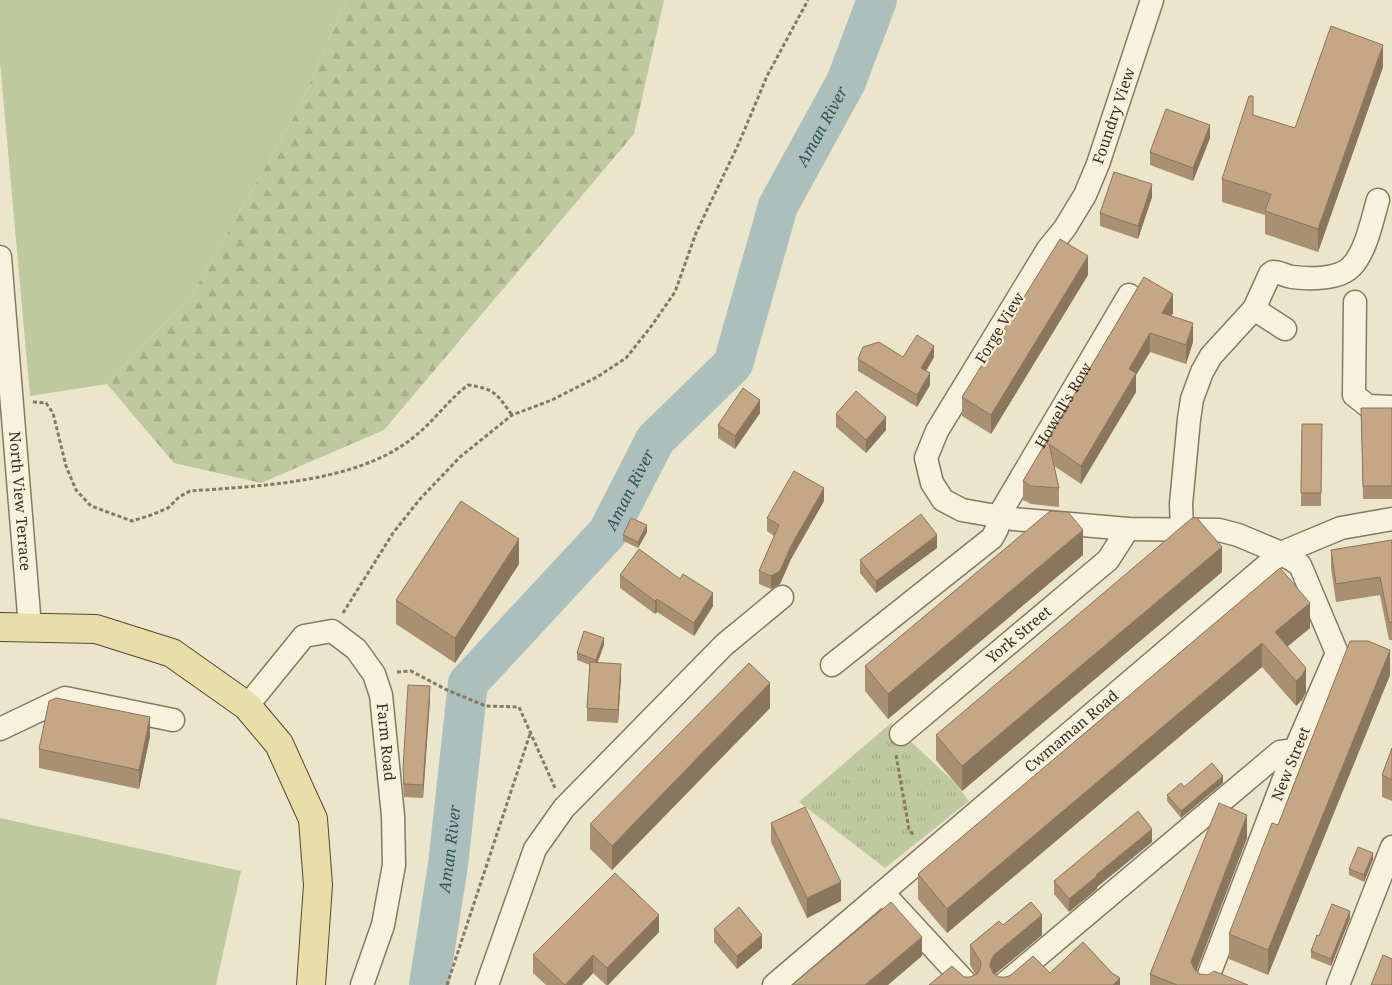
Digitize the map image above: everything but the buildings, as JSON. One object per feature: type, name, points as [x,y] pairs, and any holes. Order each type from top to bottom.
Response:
[{"type":"main road","points":[[0,627],[96,629],[172,653],[247,706],[279,744],[313,819],[318,885],[311,985]]},
{"type":"street","name":"Foundry View","points":[[1064,228],[1085,195],[1098,164],[1152,0]]},
{"type":"street","points":[[1182,529],[1181,504],[1189,419],[1192,399],[1202,372],[1212,356],[1254,309],[1270,274],[1273,272],[1290,277],[1321,278],[1329,277],[1352,266],[1366,241],[1378,200]]},
{"type":"street","name":"Forge View","points":[[1064,228],[1048,249],[938,431],[926,458],[932,483],[943,500],[962,510],[998,517],[1128,529]]},
{"type":"street","name":"North View Terrace","points":[[0,257],[30,627]]},
{"type":"street","name":"Howell's Row","points":[[832,665],[992,538],[997,529],[998,517],[1129,295]]},
{"type":"street","points":[[1355,302],[1354,395],[1368,406],[1392,407]]},
{"type":"street","points":[[1254,309],[1285,329]]},
{"type":"street","name":"Cwmaman Road","points":[[774,985],[1282,553],[1341,528],[1392,519]]},
{"type":"street","name":"New Street","points":[[1128,529],[1219,530],[1238,535],[1282,553],[1300,565],[1346,653],[1296,750],[1214,980]]},
{"type":"street","name":"York Street","points":[[901,734],[1108,560],[1128,529]]},
{"type":"street","points":[[487,985],[536,849],[564,808],[724,645],[782,597]]},
{"type":"street","points":[[247,706],[304,636],[332,631]]},
{"type":"street","name":"Farm Road","points":[[332,631],[356,649],[374,674],[381,695],[394,816],[394,865],[383,925],[362,985]]},
{"type":"street","points":[[0,729],[65,698],[173,720]]},
{"type":"street","points":[[1003,985],[1076,936],[1280,752],[1296,750]]},
{"type":"street","points":[[1338,985],[1392,847]]},
{"type":"street","points":[[883,893],[968,985]]},
{"type":"path","points":[[332,631],[393,533],[420,499],[460,457],[512,415],[552,400],[597,377],[626,358],[676,292],[696,233],[739,144],[767,76],[808,0]]},
{"type":"path","points":[[12,399],[46,403],[54,413],[66,466],[76,490],[91,506],[132,521],[168,508],[179,497],[190,491],[297,481],[344,470],[378,459],[410,440],[441,413],[457,393],[468,385],[487,388],[498,397],[512,415]]},
{"type":"path","points":[[374,674],[412,671],[447,690],[486,706],[519,707],[564,808]]},
{"type":"path","points":[[447,985],[531,731]]},
{"type":"path","points":[[901,734],[894,746],[909,829],[928,854]]},
{"type":"green space","points":[[0,0],[346,0],[298,110],[193,293],[107,384],[30,396],[0,62]]},
{"type":"green space","points":[[346,0],[664,0],[634,134],[384,430],[261,483],[174,463],[107,384],[193,293],[298,110]]},
{"type":"green space","points":[[891,723],[954,782],[969,801],[885,868],[799,802]]},
{"type":"green space","points":[[0,818],[241,871],[216,985],[0,985]]},
{"type":"waterway","name":"Aman River","points":[[429,985],[448,865],[468,683],[608,532],[655,440],[733,364],[778,206],[846,82],[877,0]]}]
